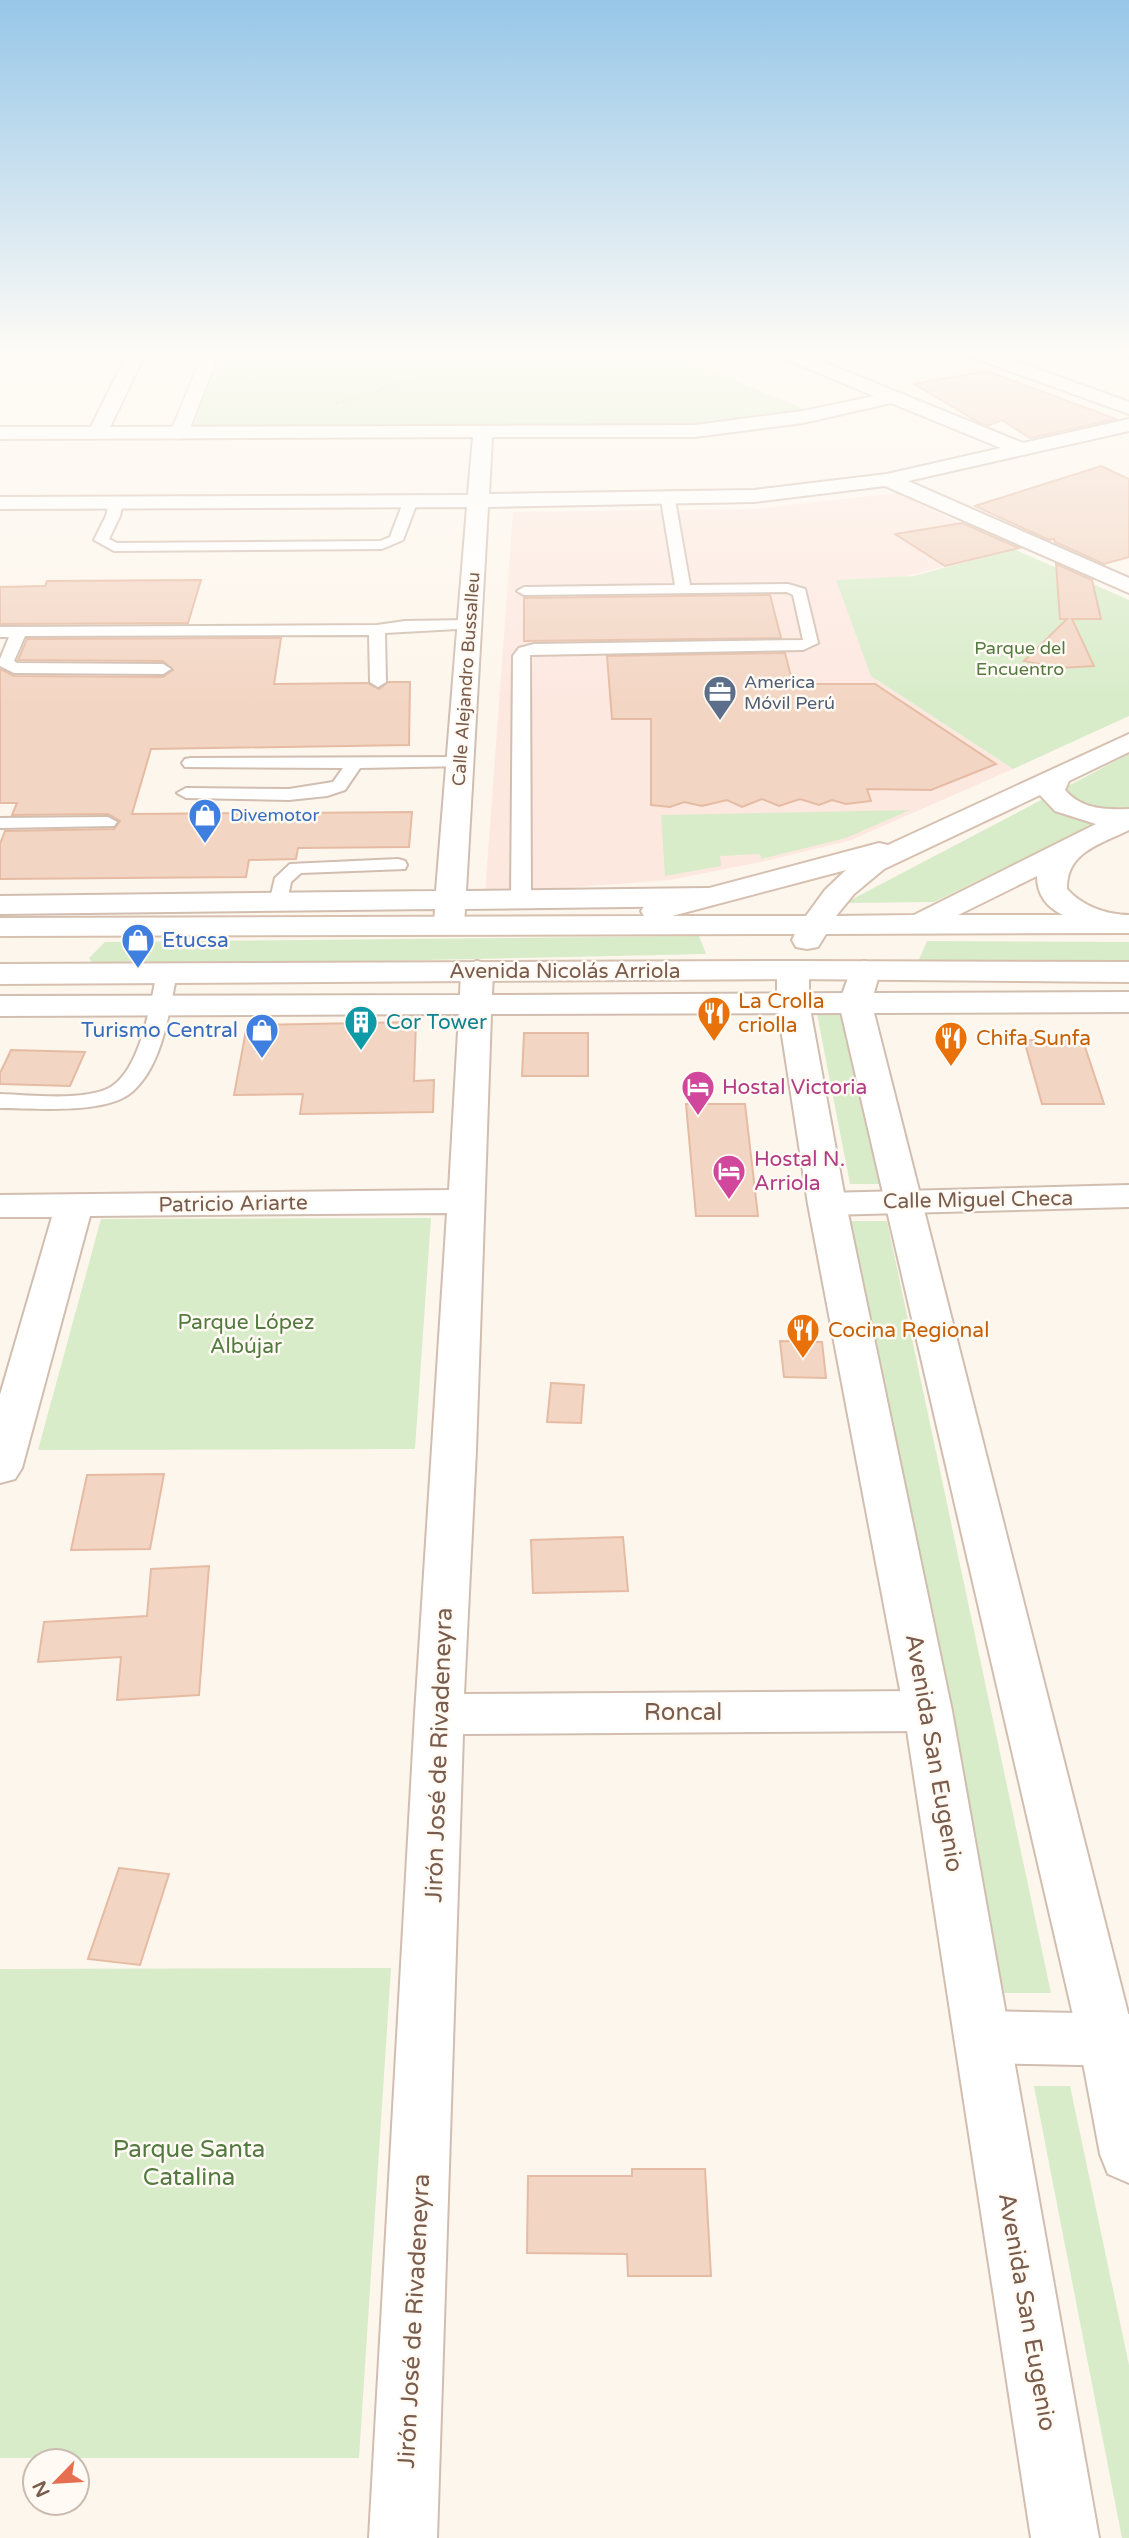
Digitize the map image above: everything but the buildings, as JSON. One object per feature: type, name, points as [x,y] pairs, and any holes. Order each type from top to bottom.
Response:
[{"type":"street","name":"Calle Alejandro Bussalleu","points":[[450,914],[480,466]]},
{"type":"street","points":[[0,503],[668,500],[768,495],[887,480],[948,466]]},
{"type":"street","points":[[887,480],[1129,586]]},
{"type":"street","points":[[1104,575],[1129,568]]},
{"type":"street","points":[[793,987],[815,924],[831,901],[858,874],[911,843],[1129,742]]},
{"type":"street","points":[[1057,777],[1051,790],[1062,803],[1097,816],[1129,818]]},
{"type":"street","points":[[1129,818],[919,923],[860,987],[904,1201],[1118,2040],[1129,2154]]},
{"type":"street","points":[[610,925],[911,843]]},
{"type":"street","points":[[1073,846],[1052,872],[1052,890],[1059,900],[1076,912],[1122,924]]},
{"type":"street","points":[[2,920],[93,927],[450,914],[521,900],[707,897]]},
{"type":"street","points":[[2,920],[279,903],[610,925],[1122,924]]},
{"type":"street","points":[[0,965],[11,957],[17,941],[2,920]]},
{"type":"street","points":[[74,973],[62,963],[61,951],[72,937],[93,927]]},
{"type":"street","name":"Avenida Nicolás Arriola","points":[[0,974],[167,973],[476,987],[860,987],[1129,972]]},
{"type":"street","name":"Avenida Nicolás Arriola","points":[[0,1006],[160,1005],[476,987]]},
{"type":"street","name":"Jirón José de Rivadeneyra","points":[[404,2538],[439,1714],[476,987]]},
{"type":"street","name":"Avenida San Eugenio","points":[[793,987],[827,1204],[928,1711],[1065,2538]]},
{"type":"street","name":"Avenida Nicolás Arriola","points":[[860,987],[1129,1002]]},
{"type":"street","name":"Calle Miguel Checa","points":[[827,1204],[1129,1196]]},
{"type":"street","name":"Patricio Ariarte","points":[[0,1206],[466,1201]]},
{"type":"street","points":[[0,1468],[74,1206]]},
{"type":"street","name":"Roncal","points":[[439,1714],[928,1711]]},
{"type":"street","points":[[983,2038],[1118,2040]]},
{"type":"lane","points":[[116,502],[113,516],[101,540],[114,547],[382,545],[396,540],[411,500]]},
{"type":"lane","points":[[668,500],[683,589]]},
{"type":"lane","points":[[521,900],[521,656],[524,651],[790,646],[810,643],[801,596],[794,589],[524,591]]},
{"type":"lane","points":[[19,632],[7,666],[14,668],[120,650],[405,626],[470,625]]},
{"type":"lane","points":[[377,630],[378,682]]},
{"type":"lane","points":[[0,632],[19,632],[120,650],[163,669]]},
{"type":"lane","points":[[191,763],[461,762]]},
{"type":"lane","points":[[186,793],[307,793],[330,790],[342,784],[354,763]]},
{"type":"lane","points":[[0,823],[108,822]]},
{"type":"lane","points":[[279,903],[282,879],[286,872],[297,868],[398,865]]},
{"type":"lane","points":[[0,1101],[90,1100],[122,1091],[137,1073],[160,1005],[167,973]]},
{"type":"shaded area","name":"America Móvil Perú","points":[[897,493],[1014,549],[898,578],[871,676],[1013,769],[851,840],[770,860],[670,880],[485,894],[513,512],[755,509]]},
{"type":"green space","name":"Parque del Encuentro","points":[[1014,549],[1129,600],[1129,716],[1013,769],[871,676],[836,580],[914,576]]},
{"type":"green space","points":[[1129,754],[1129,807],[934,902],[845,903]]},
{"type":"green space","points":[[910,810],[846,838],[761,859],[760,854],[720,856],[721,866],[665,876],[661,815]]},
{"type":"green space","points":[[699,936],[706,954],[95,967],[89,958],[105,942]]},
{"type":"green space","points":[[927,941],[1129,942],[1129,963],[918,962]]},
{"type":"green space","points":[[816,1009],[844,1009],[880,1184],[850,1184]]},
{"type":"green space","name":"Parque López Albújar","points":[[431,1218],[415,1449],[38,1450],[101,1219]]},
{"type":"green space","points":[[849,1221],[887,1221],[1051,1993],[993,1993]]},
{"type":"green space","name":"Parque Santa Catalina","points":[[391,1968],[359,2458],[91,2458],[91,2447],[21,2447],[21,2458],[0,2458],[0,1969]]},
{"type":"green space","points":[[1034,2086],[1070,2086],[1129,2365],[1129,2538],[1122,2538]]},
{"type":"place","name":"America Móvil Perú","points":[[720,722]]},
{"type":"place","name":"Divemotor","points":[[205,845]]},
{"type":"place","name":"Etucsa","points":[[138,970]]},
{"type":"place","name":"La Crolla criolla","points":[[714,1043]]},
{"type":"place","name":"Cor Tower","points":[[361,1052]]},
{"type":"place","name":"Turismo Central","points":[[262,1060]]},
{"type":"place","name":"Chifa Sunfa","points":[[951,1068]]},
{"type":"place","name":"Hostal Victoria","points":[[698,1117]]},
{"type":"place","name":"Hostal N. Arriola","points":[[729,1201]]},
{"type":"place","name":"Cocina Regional","points":[[803,1360]]}]
